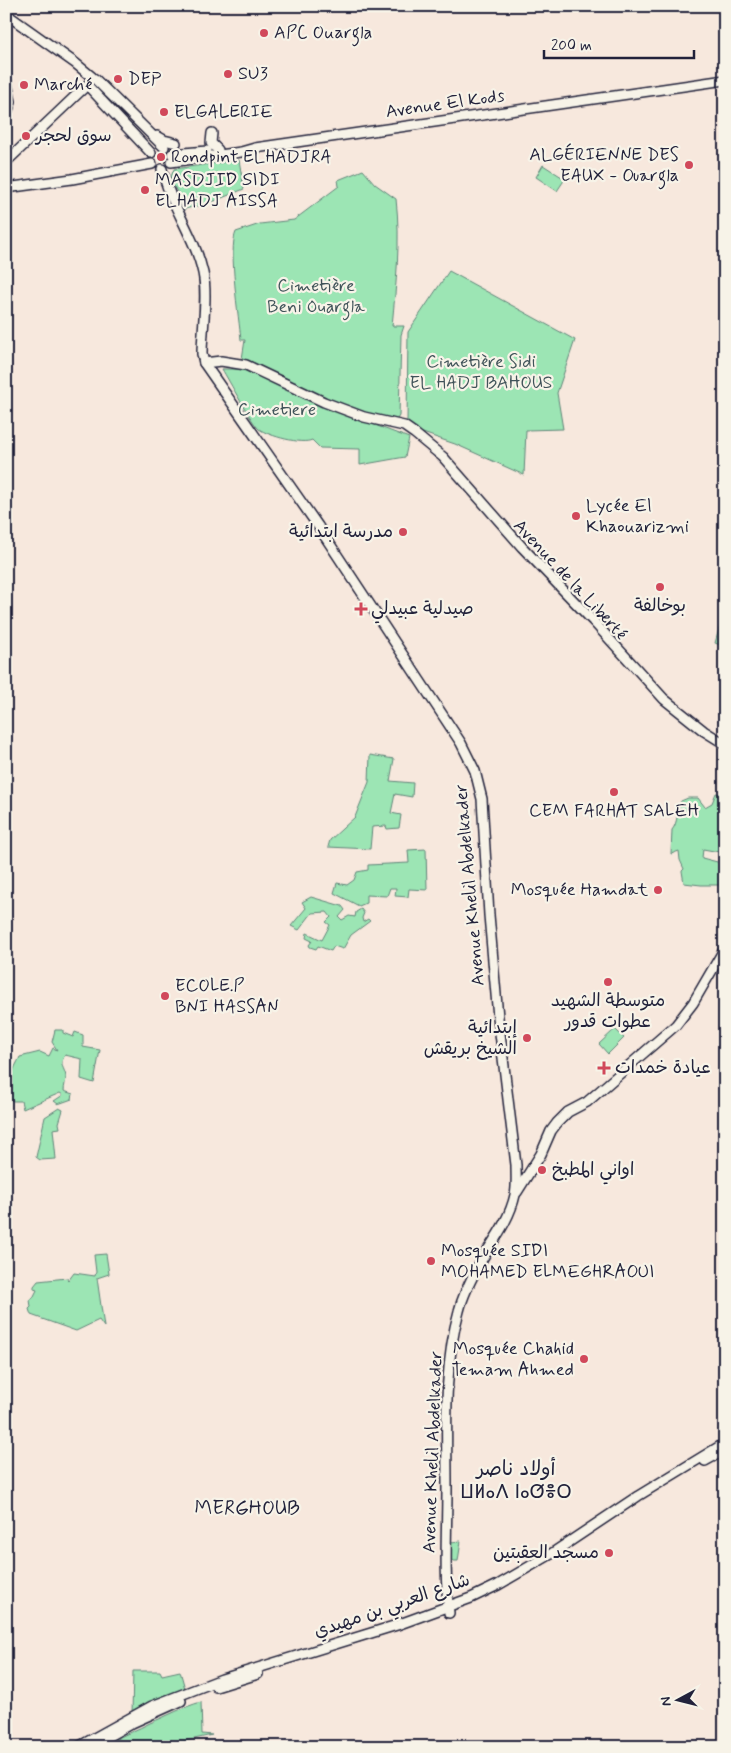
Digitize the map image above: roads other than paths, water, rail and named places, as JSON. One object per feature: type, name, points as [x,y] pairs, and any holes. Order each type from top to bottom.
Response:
[{"type":"street","points":[[6,14],[68,58],[90,82],[157,168],[162,169],[167,167],[171,158],[169,149],[164,147],[152,133]]},
{"type":"street","points":[[6,78],[11,102],[6,115]]},
{"type":"street","name":"Avenue El Kods","points":[[171,158],[241,152],[255,148],[724,81]]},
{"type":"street","points":[[90,82],[152,133],[164,140],[176,143]]},
{"type":"street","points":[[6,162],[90,82]]},
{"type":"street","points":[[212,133],[210,143],[218,150]]},
{"type":"street","points":[[6,188],[72,179],[134,166],[151,158],[156,147],[164,147]]},
{"type":"street","points":[[171,158],[218,150],[255,148]]},
{"type":"street","points":[[162,169],[168,190],[203,273],[202,354],[204,363]]},
{"type":"street","name":"Avenue de la Liberté","points":[[204,363],[217,361],[246,365],[324,402],[364,416],[404,426],[435,449],[522,548],[664,699],[704,731],[725,744]]},
{"type":"street","name":"Avenue Khelil Abdelkader","points":[[204,363],[318,526],[460,743],[476,771],[482,802],[498,1017],[516,1165],[515,1194],[503,1226],[466,1290],[455,1326],[446,1420],[446,1564],[448,1610]]},
{"type":"street","name":"Avenue de la Liberté","points":[[398,426],[432,454],[661,702],[687,724],[725,749]]},
{"type":"street","points":[[515,1194],[541,1154],[551,1131],[557,1123],[568,1112],[587,1102],[676,1025],[693,1003],[725,948]]},
{"type":"street","points":[[89,1747],[132,1723],[208,1690],[480,1600],[524,1576],[725,1443]]},
{"type":"street","points":[[658,1488],[725,1450]]},
{"type":"street","name":"شارع العربي بن مهيدي","points":[[78,1747],[152,1706],[222,1679],[448,1610]]},
{"type":"place","name":"APC Ouargla","points":[[264,33]]},
{"type":"place","name":"SU3","points":[[228,74]]},
{"type":"place","name":"DEP","points":[[118,79]]},
{"type":"place","name":"Marché","points":[[24,85]]},
{"type":"place","name":"ELGALERIE","points":[[164,112]]},
{"type":"place","name":"سوق لحجر","points":[[26,136]]},
{"type":"place","name":"Rondpint ELHADJRA","points":[[161,157]]},
{"type":"place","name":"ALGÉRIENNE DES EAUX - Ouargla","points":[[689,165]]},
{"type":"place","name":"MASDJID SIDI ELHADJ AISSA","points":[[145,190]]},
{"type":"place","name":"Lycée El Khaouarizmi","points":[[576,516]]},
{"type":"place","name":"مدرسة ابتدائية","points":[[403,532]]},
{"type":"place","name":"بوخالفة","points":[[660,587]]},
{"type":"place","name":"صيدلية عبيدلي","points":[[361,609]]},
{"type":"place","name":"CEM FARHAT SALEH","points":[[614,792]]},
{"type":"place","name":"Mosquée Hamdat","points":[[658,890]]},
{"type":"place","name":"متوسطة الشهيد عطوات قدور","points":[[608,982]]},
{"type":"place","name":"ECOLE.P BNI HASSAN","points":[[165,996]]},
{"type":"place","name":"إبتدائية الشيخ بريقش","points":[[527,1038]]},
{"type":"place","name":"عيادة خمدات","points":[[604,1068]]},
{"type":"place","name":"اواني المطبخ","points":[[542,1170]]},
{"type":"place","name":"Mosquée SIDI MOHAMED ELMEGHRAOUI","points":[[431,1261]]},
{"type":"place","name":"Mosquée Chahid Temam Ahmed","points":[[584,1359]]},
{"type":"place","name":"مسجد العقبتين","points":[[609,1553]]},
{"type":"district","name":"أولاد ناصر ⵡⵍⴰⴷ ⵏⴰⵚⴻⵔ","points":[[516,1480]]},
{"type":"district","name":"MERGHOUB","points":[[247,1508]]},
{"type":"park label","name":"Cimetière Beni Ouargla","points":[[316,296]]},
{"type":"park label","name":"Cimetière Sidi EL HADJ BAHOUS","points":[[481,372]]},
{"type":"park label","name":"Cimetiere","points":[[277,410]]}]
